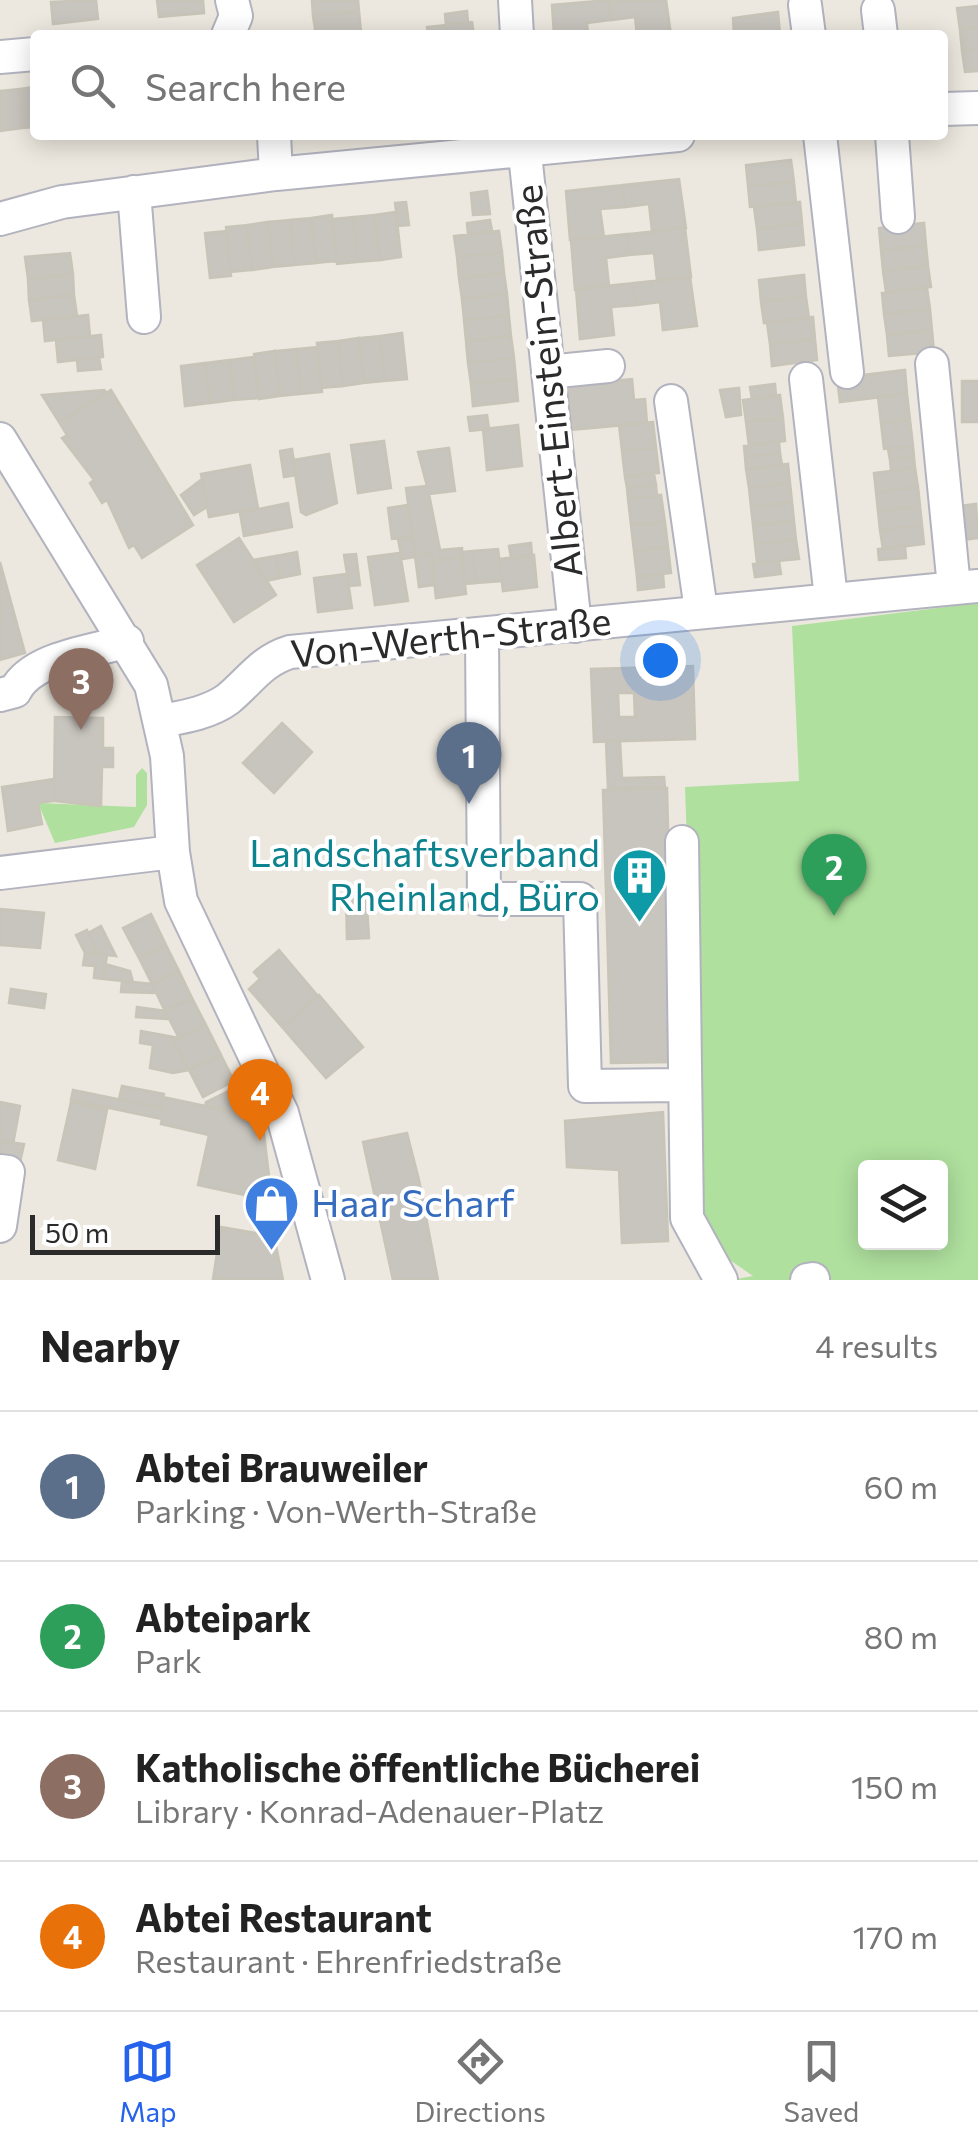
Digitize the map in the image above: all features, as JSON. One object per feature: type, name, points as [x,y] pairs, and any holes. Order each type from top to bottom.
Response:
[{"type":"street","points":[[230,30],[236,16],[232,0]]},
{"type":"street","points":[[515,0],[517,30]]},
{"type":"street","points":[[0,56],[30,54]]},
{"type":"street","points":[[948,109],[978,108]]},
{"type":"street","points":[[274,140],[276,174]]},
{"type":"street","points":[[0,219],[62,202],[134,192],[524,144],[592,140]]},
{"type":"street","points":[[821,140],[847,372]]},
{"type":"street","points":[[892,140],[898,217]]},
{"type":"street","name":"Albert-Einstein-Straße","points":[[524,144],[575,626]]},
{"type":"street","points":[[134,192],[144,317]]},
{"type":"street","name":"Von-Werth-Straße","points":[[161,721],[206,711],[227,700],[258,668],[290,652],[966,586],[932,364]]},
{"type":"street","points":[[548,372],[608,366]]},
{"type":"street","points":[[806,379],[831,598]]},
{"type":"street","points":[[671,401],[702,610]]},
{"type":"street","points":[[0,439],[128,641],[148,680],[161,721],[173,852],[191,926],[282,1113],[328,1280]]},
{"type":"street","points":[[482,636],[484,899],[580,899],[584,1086],[683,1085]]},
{"type":"street","points":[[0,695],[14,690],[21,678],[42,666],[128,641]]},
{"type":"street","points":[[682,842],[687,1218],[721,1280]]},
{"type":"street","points":[[0,873],[173,852]]},
{"type":"street","points":[[0,1171],[8,1172],[0,1226]]},
{"type":"green space","points":[[978,603],[978,1280],[731,1280],[753,1276],[701,1240],[685,787],[799,781],[792,626]]},
{"type":"green space","points":[[142,768],[147,773],[147,805],[134,827],[55,843],[38,803],[136,807],[136,775]]},
{"type":"building","points":[[96,0],[98,19],[53,24],[51,2]]},
{"type":"building","points":[[157,0],[203,0],[204,13],[159,17]]},
{"type":"building","points":[[312,0],[358,0],[359,11],[313,16]]},
{"type":"building","points":[[609,0],[611,20],[587,23],[588,30],[554,30],[552,5]]},
{"type":"building","points":[[609,0],[666,0],[670,30],[636,30],[635,17],[611,20]]},
{"type":"building","points":[[978,6],[978,27],[960,30],[957,8]]},
{"type":"building","points":[[359,11],[361,30],[315,30],[313,16]]},
{"type":"building","points":[[467,11],[468,22],[446,25],[445,14]]},
{"type":"building","points":[[778,12],[780,30],[734,30],[733,18]]},
{"type":"building","points":[[472,22],[473,30],[427,30],[427,27]]},
{"type":"building","points":[[978,27],[978,49],[962,51],[960,30]]},
{"type":"building","points":[[978,49],[978,71],[965,72],[962,51]]},
{"type":"building","points":[[30,88],[30,127],[23,128],[19,89]]},
{"type":"building","points":[[19,89],[23,128],[0,131],[0,91]]},
{"type":"building","points":[[791,160],[794,182],[748,186],[746,165]]},
{"type":"building","points":[[679,179],[686,228],[652,231],[649,204],[625,207],[622,185]]},
{"type":"building","points":[[794,182],[796,203],[750,207],[748,186]]},
{"type":"building","points":[[622,185],[625,207],[600,209],[604,237],[570,240],[566,191]]},
{"type":"building","points":[[487,191],[490,214],[473,215],[471,193]]},
{"type":"building","points":[[406,202],[409,225],[398,226],[395,203]]},
{"type":"building","points":[[800,202],[802,223],[757,229],[754,207]]},
{"type":"building","points":[[396,212],[401,257],[380,260],[374,215]]},
{"type":"building","points":[[332,215],[337,261],[316,263],[311,218]]},
{"type":"building","points":[[374,215],[380,260],[358,262],[353,217]]},
{"type":"building","points":[[353,217],[358,262],[337,264],[332,219]]},
{"type":"building","points":[[311,218],[316,263],[294,265],[290,220]]},
{"type":"building","points":[[290,220],[294,265],[273,267],[268,222]]},
{"type":"building","points":[[490,220],[492,231],[468,234],[467,223]]},
{"type":"building","points":[[268,222],[273,267],[252,270],[247,225]]},
{"type":"building","points":[[802,223],[804,245],[759,250],[757,229]]},
{"type":"building","points":[[924,223],[926,245],[881,250],[879,228]]},
{"type":"building","points":[[247,225],[252,270],[231,272],[226,227]]},
{"type":"building","points":[[685,228],[691,277],[657,280],[654,253],[630,255],[628,234]]},
{"type":"building","points":[[226,231],[231,276],[210,278],[205,233]]},
{"type":"building","points":[[499,231],[502,252],[457,257],[454,236]]},
{"type":"building","points":[[628,234],[630,255],[606,258],[609,286],[575,290],[571,240]]},
{"type":"building","points":[[926,245],[928,266],[883,271],[881,250]]},
{"type":"building","points":[[502,252],[504,273],[459,278],[457,257]]},
{"type":"building","points":[[70,253],[73,274],[28,279],[25,257]]},
{"type":"building","points":[[928,266],[931,287],[886,292],[883,271]]},
{"type":"building","points":[[504,273],[507,294],[462,299],[459,278]]},
{"type":"building","points":[[73,274],[74,295],[29,300],[28,279]]},
{"type":"building","points":[[804,275],[806,297],[761,302],[759,280]]},
{"type":"building","points":[[690,277],[697,326],[663,330],[660,302],[636,305],[633,283]]},
{"type":"building","points":[[633,283],[636,305],[611,307],[614,335],[580,339],[576,289]]},
{"type":"building","points":[[927,288],[930,309],[884,314],[882,293]]},
{"type":"building","points":[[507,294],[509,316],[464,320],[462,299]]},
{"type":"building","points":[[74,295],[77,316],[32,321],[29,300]]},
{"type":"building","points":[[806,297],[809,318],[764,323],[761,302]]},
{"type":"building","points":[[930,309],[932,330],[887,335],[884,314]]},
{"type":"building","points":[[88,315],[90,336],[45,341],[43,320]]},
{"type":"building","points":[[509,316],[511,336],[466,341],[464,320]]},
{"type":"building","points":[[813,317],[815,339],[770,344],[767,323]]},
{"type":"building","points":[[932,330],[934,352],[889,356],[887,335]]},
{"type":"building","points":[[402,333],[407,379],[385,381],[380,336]]},
{"type":"building","points":[[101,335],[103,357],[58,362],[56,340]]},
{"type":"building","points":[[380,336],[385,381],[364,383],[359,338]]},
{"type":"building","points":[[511,336],[514,358],[468,363],[466,341]]},
{"type":"building","points":[[359,338],[364,383],[343,386],[338,341]]},
{"type":"building","points":[[815,339],[817,360],[772,366],[770,344]]},
{"type":"building","points":[[338,341],[343,386],[321,388],[317,343]]},
{"type":"building","points":[[317,347],[322,392],[301,394],[296,349]]},
{"type":"building","points":[[296,349],[301,394],[280,396],[275,351]]},
{"type":"building","points":[[275,351],[280,396],[259,399],[254,354]]},
{"type":"building","points":[[99,357],[101,369],[78,371],[77,360]]},
{"type":"building","points":[[254,357],[259,398],[234,400],[230,360]]},
{"type":"building","points":[[514,358],[516,379],[471,384],[468,363]]},
{"type":"building","points":[[230,360],[234,400],[210,403],[205,363]]},
{"type":"building","points":[[205,363],[210,403],[185,406],[181,366]]},
{"type":"building","points":[[905,370],[907,394],[840,402],[837,378]]},
{"type":"building","points":[[516,379],[518,401],[473,406],[471,384]]},
{"type":"building","points":[[632,379],[634,400],[645,399],[647,423],[571,430],[567,385]]},
{"type":"building","points":[[962,381],[978,381],[978,422],[962,422]]},
{"type":"building","points":[[775,384],[776,396],[752,399],[750,387]]},
{"type":"building","points":[[739,388],[741,415],[726,417],[720,390]]},
{"type":"building","points":[[104,390],[107,393],[59,422],[42,395]]},
{"type":"building","points":[[111,390],[193,525],[142,558],[134,545],[129,548],[107,500],[102,503],[90,483],[94,480],[62,438],[67,435],[59,422]]},
{"type":"building","points":[[907,394],[910,420],[881,423],[878,397]]},
{"type":"building","points":[[780,395],[783,418],[746,422],[743,400]]},
{"type":"building","points":[[487,415],[489,429],[470,431],[468,417]]},
{"type":"building","points":[[783,418],[785,441],[749,446],[746,422]]},
{"type":"building","points":[[910,420],[913,446],[884,449],[881,423]]},
{"type":"building","points":[[653,422],[656,448],[622,451],[619,425]]},
{"type":"building","points":[[518,425],[522,466],[487,470],[483,429]]},
{"type":"building","points":[[384,441],[391,488],[358,493],[351,445]]},
{"type":"building","points":[[779,442],[780,453],[745,457],[744,446]]},
{"type":"building","points":[[913,446],[914,457],[890,460],[888,449]]},
{"type":"building","points":[[449,448],[455,491],[429,494],[440,550],[462,548],[462,557],[433,561],[432,553],[415,556],[406,488],[427,486],[418,452]]},
{"type":"building","points":[[656,448],[659,473],[625,477],[622,451]]},
{"type":"building","points":[[292,449],[296,475],[284,477],[280,451]]},
{"type":"building","points":[[780,453],[782,465],[746,469],[745,457]]},
{"type":"building","points":[[329,454],[337,503],[306,515],[301,512],[293,460]]},
{"type":"building","points":[[914,457],[915,468],[891,471],[890,460]]},
{"type":"building","points":[[788,464],[790,483],[749,488],[746,469]]},
{"type":"building","points":[[250,465],[258,508],[209,517],[201,474]]},
{"type":"building","points":[[915,468],[918,487],[876,492],[874,473]]},
{"type":"building","points":[[654,474],[656,485],[627,488],[625,477]]},
{"type":"building","points":[[202,479],[207,507],[194,515],[181,495]]},
{"type":"building","points":[[790,483],[792,502],[751,507],[749,488]]},
{"type":"building","points":[[656,485],[657,496],[628,499],[627,488]]},
{"type":"building","points":[[918,487],[920,506],[878,511],[876,492]]},
{"type":"building","points":[[661,495],[665,522],[631,525],[628,499]]},
{"type":"building","points":[[792,502],[794,521],[753,525],[751,507]]},
{"type":"building","points":[[288,503],[292,527],[244,536],[240,513]]},
{"type":"building","points":[[976,504],[978,538],[963,540],[959,506]]},
{"type":"building","points":[[408,505],[412,537],[392,539],[388,508]]},
{"type":"building","points":[[920,506],[922,525],[880,530],[878,511]]},
{"type":"building","points":[[794,521],[796,540],[755,544],[753,525]]},
{"type":"building","points":[[665,522],[668,547],[634,551],[631,525]]},
{"type":"building","points":[[922,525],[924,544],[883,549],[880,530]]},
{"type":"building","points":[[412,537],[415,557],[402,559],[398,539]]},
{"type":"building","points":[[239,538],[276,595],[234,622],[197,565]]},
{"type":"building","points":[[796,540],[799,559],[757,563],[755,544]]},
{"type":"building","points":[[531,543],[532,556],[511,558],[509,546]]},
{"type":"building","points":[[905,546],[906,558],[879,560],[878,549]]},
{"type":"building","points":[[668,547],[671,573],[637,577],[634,551]]},
{"type":"building","points":[[498,549],[502,581],[476,583],[473,551]]},
{"type":"building","points":[[473,551],[476,583],[465,584],[462,552]]},
{"type":"building","points":[[297,552],[300,574],[280,578],[276,556]]},
{"type":"building","points":[[400,553],[408,601],[375,605],[368,557]]},
{"type":"building","points":[[432,553],[434,585],[419,587],[415,556]]},
{"type":"building","points":[[356,554],[360,585],[349,586],[344,555]]},
{"type":"building","points":[[534,555],[537,587],[503,591],[499,559]]},
{"type":"building","points":[[276,556],[280,578],[266,581],[253,560]]},
{"type":"building","points":[[462,557],[466,594],[436,598],[432,561]]},
{"type":"building","points":[[779,561],[781,574],[755,577],[753,564]]},
{"type":"building","points":[[0,562],[25,653],[0,660]]},
{"type":"building","points":[[347,574],[352,608],[318,612],[314,578]]},
{"type":"building","points":[[663,574],[664,587],[638,590],[637,577]]},
{"type":"building","points":[[693,666],[695,739],[594,742],[591,669]],"holes":[[[618,693],[634,693],[635,717],[619,717]]]},
{"type":"building","points":[[55,717],[103,718],[103,748],[113,748],[113,767],[102,767],[101,806],[54,801]]},
{"type":"building","points":[[282,723],[312,752],[274,793],[243,763]]},
{"type":"building","points":[[606,741],[620,741],[622,778],[664,777],[665,788],[608,789]]},
{"type":"building","points":[[54,779],[54,801],[38,803],[42,824],[8,831],[2,787]]},
{"type":"building","name":"Landschaftsverband Rheinland, Büro","points":[[667,788],[674,1062],[611,1063],[603,790]]},
{"type":"building","points":[[366,891],[369,938],[347,939],[346,892]]},
{"type":"building","points":[[0,909],[44,913],[40,948],[0,945]]},
{"type":"building","points":[[151,914],[166,945],[139,958],[123,928]]},
{"type":"building","points":[[101,926],[116,956],[98,954],[88,933]]},
{"type":"building","points":[[87,930],[98,954],[85,953],[76,935]]},
{"type":"building","points":[[166,945],[179,971],[152,984],[139,958]]},
{"type":"building","points":[[279,950],[318,996],[282,1027],[249,989],[260,979],[254,972]]},
{"type":"building","points":[[85,953],[107,955],[103,979],[94,978],[95,966],[83,965]]},
{"type":"building","points":[[105,964],[130,971],[133,982],[103,979]]},
{"type":"building","points":[[179,971],[192,998],[165,1011],[152,984]]},
{"type":"building","points":[[122,981],[152,984],[156,993],[121,992]]},
{"type":"building","points":[[11,989],[46,994],[44,1008],[9,1003]]},
{"type":"building","points":[[319,995],[363,1047],[326,1078],[282,1027]]},
{"type":"building","points":[[192,998],[206,1025],[179,1038],[165,1011]]},
{"type":"building","points":[[137,1007],[165,1011],[169,1019],[136,1017]]},
{"type":"building","points":[[206,1025],[221,1055],[189,1070],[173,1040]]},
{"type":"building","points":[[141,1031],[179,1038],[173,1040],[189,1070],[173,1073],[150,1068],[153,1045],[140,1043]]},
{"type":"building","points":[[221,1055],[234,1081],[203,1097],[189,1070]]},
{"type":"building","points":[[122,1086],[164,1094],[161,1108],[119,1099]]},
{"type":"building","points":[[237,1087],[251,1116],[205,1106],[206,1102]]},
{"type":"building","points":[[73,1090],[161,1108],[163,1097],[262,1118],[272,1201],[198,1185],[209,1135],[161,1124],[162,1119],[71,1100]]},
{"type":"building","points":[[0,1102],[20,1106],[13,1144],[0,1141]]},
{"type":"building","points":[[71,1102],[107,1110],[95,1169],[58,1160]]},
{"type":"building","points":[[663,1112],[668,1241],[622,1243],[619,1170],[567,1167],[565,1121]]},
{"type":"building","points":[[407,1133],[438,1280],[393,1280],[363,1142]]},
{"type":"building","points":[[0,1141],[24,1144],[19,1167],[0,1163]]},
{"type":"building","points":[[221,1227],[274,1236],[283,1280],[213,1279]]},
{"type":"place","name":"Katholische öffentliche Bücherei","points":[[81,730]]},
{"type":"place","name":"Abtei Brauweiler","points":[[469,804]]},
{"type":"place","name":"Abteipark","points":[[834,916]]},
{"type":"place","name":"Landschaftsverband Rheinland, Büro","points":[[639,925]]},
{"type":"place","name":"Abtei Restaurant","points":[[260,1141]]},
{"type":"place","name":"Haar Scharf","points":[[272,1253]]}]
